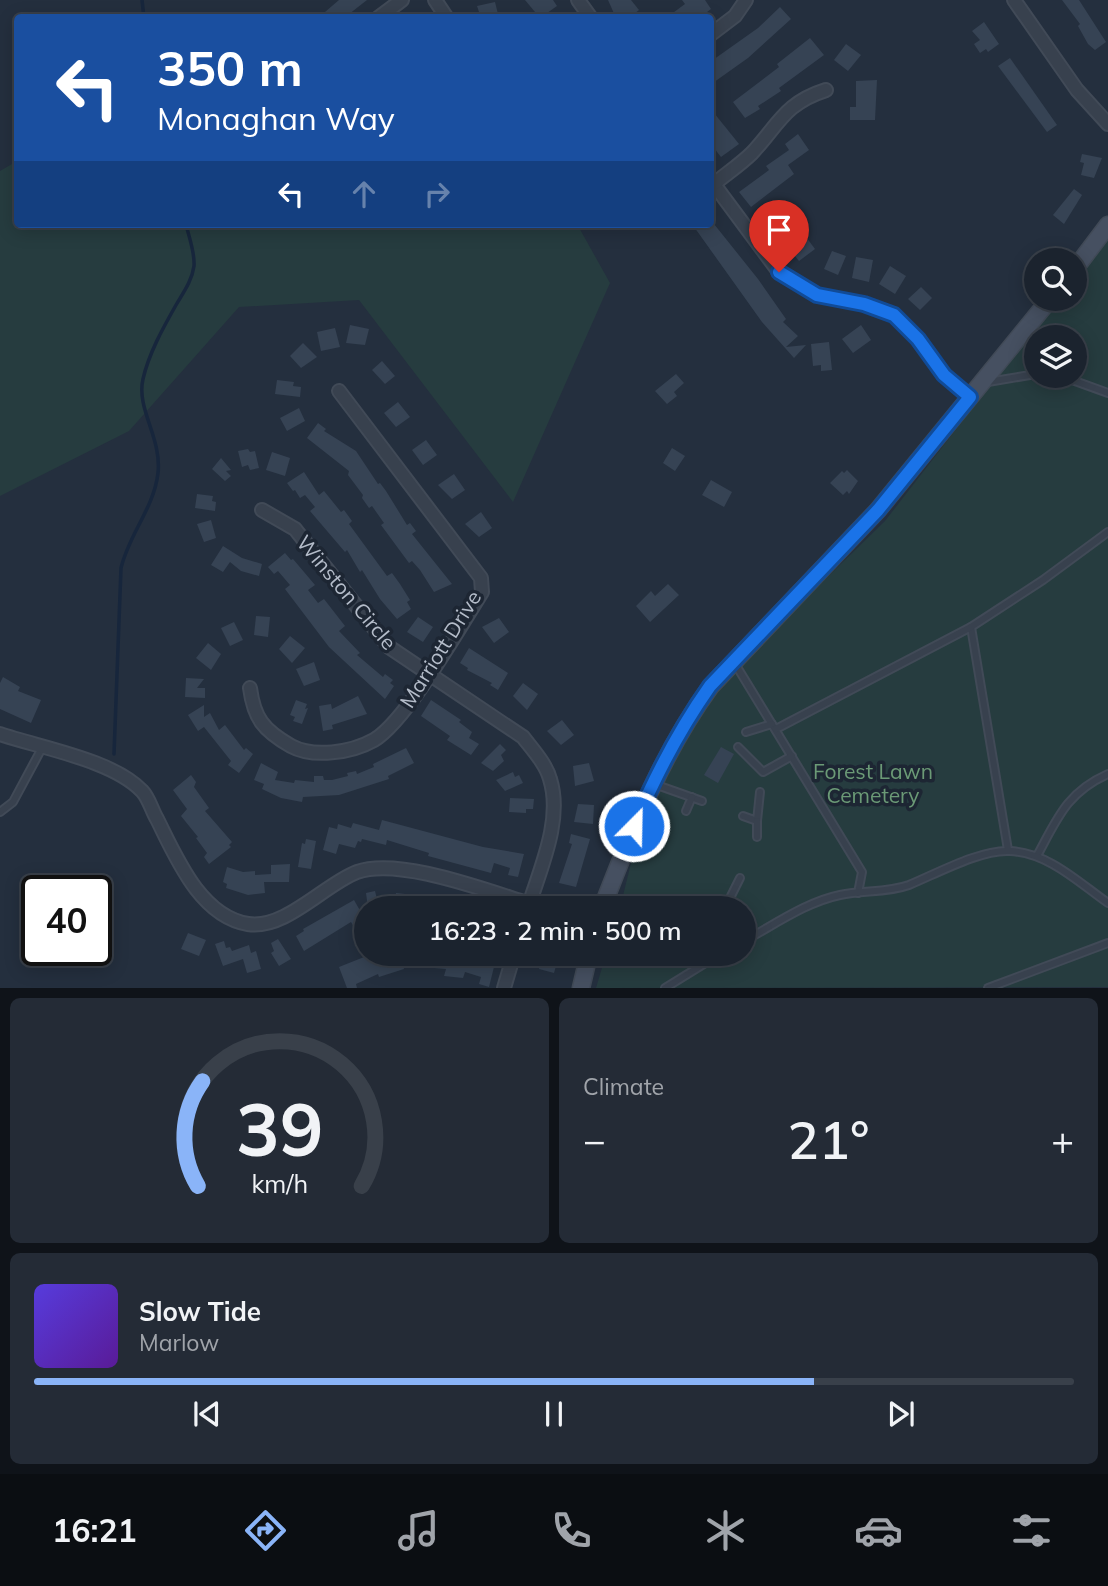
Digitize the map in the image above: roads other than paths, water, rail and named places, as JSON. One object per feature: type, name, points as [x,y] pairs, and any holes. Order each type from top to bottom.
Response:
[{"type":"street","points":[[383,14],[402,0]]},
{"type":"street","points":[[714,32],[735,16],[746,0]]},
{"type":"street","points":[[1014,0],[1077,90],[1108,124]]},
{"type":"street","points":[[714,180],[752,153],[779,118],[808,96],[826,90]]},
{"type":"street","points":[[714,184],[779,272],[817,295],[864,304],[894,315],[918,339],[944,375],[970,397]]},
{"type":"street","points":[[1087,253],[1108,225]]},
{"type":"street","points":[[607,896],[652,783],[687,718],[733,660],[816,578],[878,510],[1040,311]]},
{"type":"street","name":"Marriott Drive","points":[[250,688],[253,712],[273,736],[300,751],[331,754],[373,740],[392,724],[429,674],[482,593],[481,578],[339,391]]},
{"type":"street","name":"Winston Circle","points":[[262,510],[295,529],[389,647],[523,737],[539,757],[550,778],[556,812],[532,896]]},
{"type":"street","points":[[0,734],[107,766],[143,791],[187,873],[206,902],[248,924],[272,922],[357,872],[383,868],[417,871],[497,896]]},
{"type":"street","points":[[504,988],[510,966]]},
{"type":"street","points":[[581,988],[586,966]]},
{"type":"lane","points":[[982,383],[1024,376]]},
{"type":"lane","points":[[1087,385],[1108,393]]},
{"type":"lane","points":[[746,732],[774,726],[971,627],[1043,580],[1108,532]]},
{"type":"lane","points":[[971,627],[1008,850]]},
{"type":"lane","points":[[733,660],[862,872],[858,893]]},
{"type":"lane","points":[[738,747],[763,772],[792,756]]},
{"type":"lane","points":[[0,812],[13,802],[42,748]]},
{"type":"lane","points":[[1037,856],[1064,806],[1080,788],[1108,774]]},
{"type":"lane","points":[[652,783],[702,801]]},
{"type":"lane","points":[[757,837],[760,792]]},
{"type":"lane","points":[[687,811],[692,797]]},
{"type":"lane","points":[[743,816],[757,821]]},
{"type":"lane","points":[[756,935],[819,901],[858,893],[894,890],[959,863],[1008,850],[1037,856],[1053,863],[1108,903]]},
{"type":"lane","points":[[731,896],[740,878]]},
{"type":"lane","points":[[988,988],[1108,943]]},
{"type":"lane","points":[[665,988],[701,966]]},
{"type":"waterway","points":[[142,0],[144,14]]},
{"type":"waterway","points":[[114,754],[121,568],[152,498],[158,473],[156,448],[143,401],[143,379],[157,341],[193,271],[194,256],[187,228]]},
{"type":"park label","name":"Forest Lawn Cemetery","points":[[873,783]]}]
